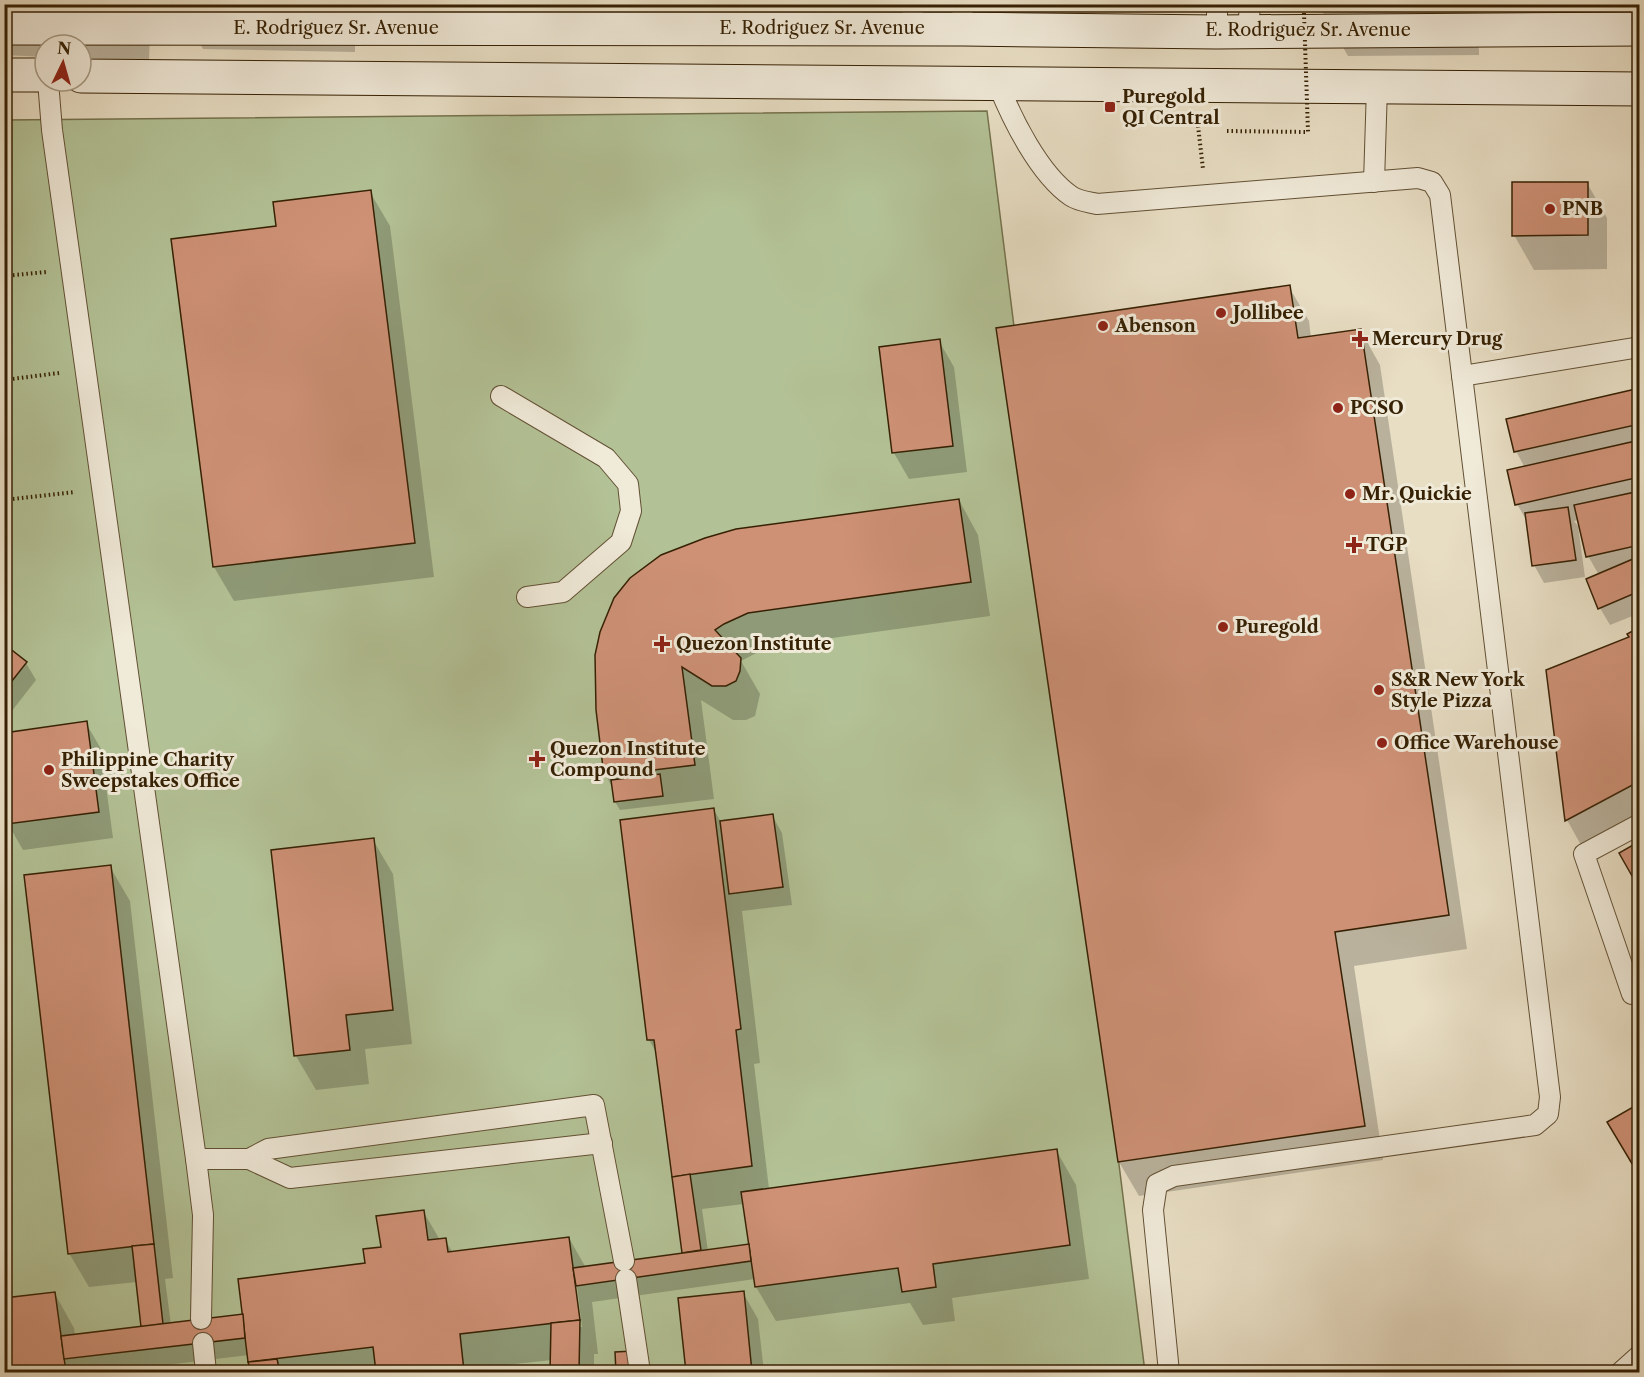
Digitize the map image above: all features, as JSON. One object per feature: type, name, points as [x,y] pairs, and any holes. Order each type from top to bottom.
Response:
[{"type":"main road","name":"E. Rodriguez Sr. Avenue","points":[[4,28],[359,16],[962,16],[1233,18],[1640,29]]},
{"type":"main road","points":[[4,75],[33,75]]},
{"type":"main road","points":[[93,76],[1640,89]]},
{"type":"lane","points":[[998,84],[1017,128],[1057,184],[1073,197],[1097,204],[1418,178],[1432,182],[1440,195],[1549,1085],[1548,1114],[1535,1125],[1174,1176],[1157,1184],[1153,1210],[1169,1372]]},
{"type":"lane","points":[[1374,182],[1377,87]]},
{"type":"lane","points":[[49,93],[52,130],[203,1215],[201,1319]]},
{"type":"lane","points":[[1462,376],[1640,347]]},
{"type":"lane","points":[[501,396],[606,458],[628,484],[631,512],[621,542],[563,592],[527,597]]},
{"type":"lane","points":[[1637,997],[1584,854],[1640,824]]},
{"type":"lane","points":[[249,1159],[268,1149],[594,1105],[625,1270],[640,1372]]},
{"type":"lane","points":[[381,1134],[385,1167]]},
{"type":"lane","points":[[196,1159],[249,1159],[290,1178],[602,1143]]},
{"type":"lane","points":[[203,1343],[206,1372]]},
{"type":"lane","points":[[1621,1372],[1640,1355]]},
{"type":"path","points":[[1227,131],[1308,132],[1304,12]]},
{"type":"path","points":[[1197,115],[1203,164]]},
{"type":"path","points":[[4,276],[72,269]]},
{"type":"path","points":[[4,380],[86,369]]},
{"type":"path","points":[[4,500],[103,488]]},
{"type":"green space","name":"Quezon Institute Compound","points":[[987,111],[1145,1372],[5,1372],[5,120]]},
{"type":"building","points":[[4,4],[122,4],[122,13],[4,9]]},
{"type":"building","points":[[182,4],[336,4],[336,18],[182,16]]},
{"type":"building","name":"PNB","points":[[1512,182],[1588,182],[1588,235],[1512,236]]},
{"type":"building","points":[[371,190],[415,543],[213,567],[171,239],[276,226],[273,202]]},
{"type":"building","name":"Puregold","points":[[1290,285],[1298,338],[1361,329],[1449,915],[1335,932],[1365,1126],[1118,1162],[996,328]]},
{"type":"building","points":[[940,339],[953,446],[892,453],[879,347]]},
{"type":"building","points":[[1640,388],[1640,424],[1514,452],[1506,419]]},
{"type":"building","points":[[1640,440],[1640,477],[1515,505],[1507,470]]},
{"type":"building","points":[[1640,491],[1640,545],[1586,557],[1574,505]]},
{"type":"building","name":"Quezon Institute","points":[[959,499],[971,582],[748,613],[724,624],[715,630],[741,658],[736,681],[726,686],[712,686],[682,667],[695,765],[604,776],[596,710],[595,655],[600,632],[614,598],[630,578],[661,555],[736,529]]},
{"type":"building","points":[[1568,507],[1576,560],[1532,566],[1525,513]]},
{"type":"building","points":[[1640,556],[1640,591],[1598,609],[1586,579]]},
{"type":"building","points":[[1640,627],[1640,781],[1565,821],[1546,670],[1629,637],[1627,634]]},
{"type":"building","points":[[4,644],[27,662],[4,691]]},
{"type":"building","name":"Philippine Charity Sweepstakes Office","points":[[87,721],[99,812],[7,824],[4,733]]},
{"type":"building","points":[[660,774],[663,796],[614,802],[611,780]]},
{"type":"building","points":[[714,808],[741,1029],[736,1030],[752,1166],[672,1177],[654,1040],[647,1040],[620,820]]},
{"type":"building","points":[[773,814],[783,887],[729,894],[720,821]]},
{"type":"building","points":[[374,838],[393,1010],[346,1015],[350,1050],[294,1056],[271,850]]},
{"type":"building","points":[[1640,841],[1640,890],[1619,853]]},
{"type":"building","points":[[111,865],[154,1244],[68,1254],[24,875]]},
{"type":"building","points":[[1640,1103],[1640,1177],[1607,1122]]},
{"type":"building","points":[[1057,1149],[1070,1245],[933,1264],[936,1287],[902,1292],[898,1268],[755,1287],[741,1192]]},
{"type":"building","points":[[690,1174],[701,1250],[682,1253],[672,1177]]},
{"type":"building","points":[[424,1210],[428,1240],[446,1238],[448,1252],[569,1237],[580,1320],[460,1334],[464,1371],[376,1372],[373,1347],[248,1362],[238,1279],[365,1263],[363,1249],[381,1247],[376,1216]]},
{"type":"building","points":[[154,1244],[163,1324],[141,1327],[132,1246]]},
{"type":"building","points":[[749,1244],[751,1261],[576,1286],[573,1268]]},
{"type":"building","points":[[744,1291],[752,1372],[686,1372],[678,1298]]},
{"type":"building","points":[[55,1292],[66,1372],[4,1372],[4,1298]]},
{"type":"building","points":[[243,1314],[245,1338],[64,1359],[61,1336]]},
{"type":"building","points":[[580,1320],[579,1372],[550,1372],[551,1323]]},
{"type":"building","points":[[633,1351],[635,1372],[616,1372],[615,1352]]},
{"type":"building","points":[[277,1359],[280,1372],[251,1372],[248,1362]]},
{"type":"place","name":"Puregold QI Central","points":[[1110,107]]},
{"type":"place","name":"PNB","points":[[1550,209]]},
{"type":"place","name":"Jollibee","points":[[1221,313]]},
{"type":"place","name":"Abenson","points":[[1103,326]]},
{"type":"place","name":"Mercury Drug","points":[[1360,339]]},
{"type":"place","name":"PCSO","points":[[1338,408]]},
{"type":"place","name":"Mr. Quickie","points":[[1350,494]]},
{"type":"place","name":"TGP","points":[[1354,545]]},
{"type":"place","name":"Puregold","points":[[1223,627]]},
{"type":"place","name":"Quezon Institute","points":[[662,644]]},
{"type":"place","name":"S&R New York Style Pizza","points":[[1379,690]]},
{"type":"place","name":"Office Warehouse","points":[[1382,743]]},
{"type":"place","name":"Quezon Institute Compound","points":[[537,759]]},
{"type":"place","name":"Philippine Charity Sweepstakes Office","points":[[49,770]]}]
